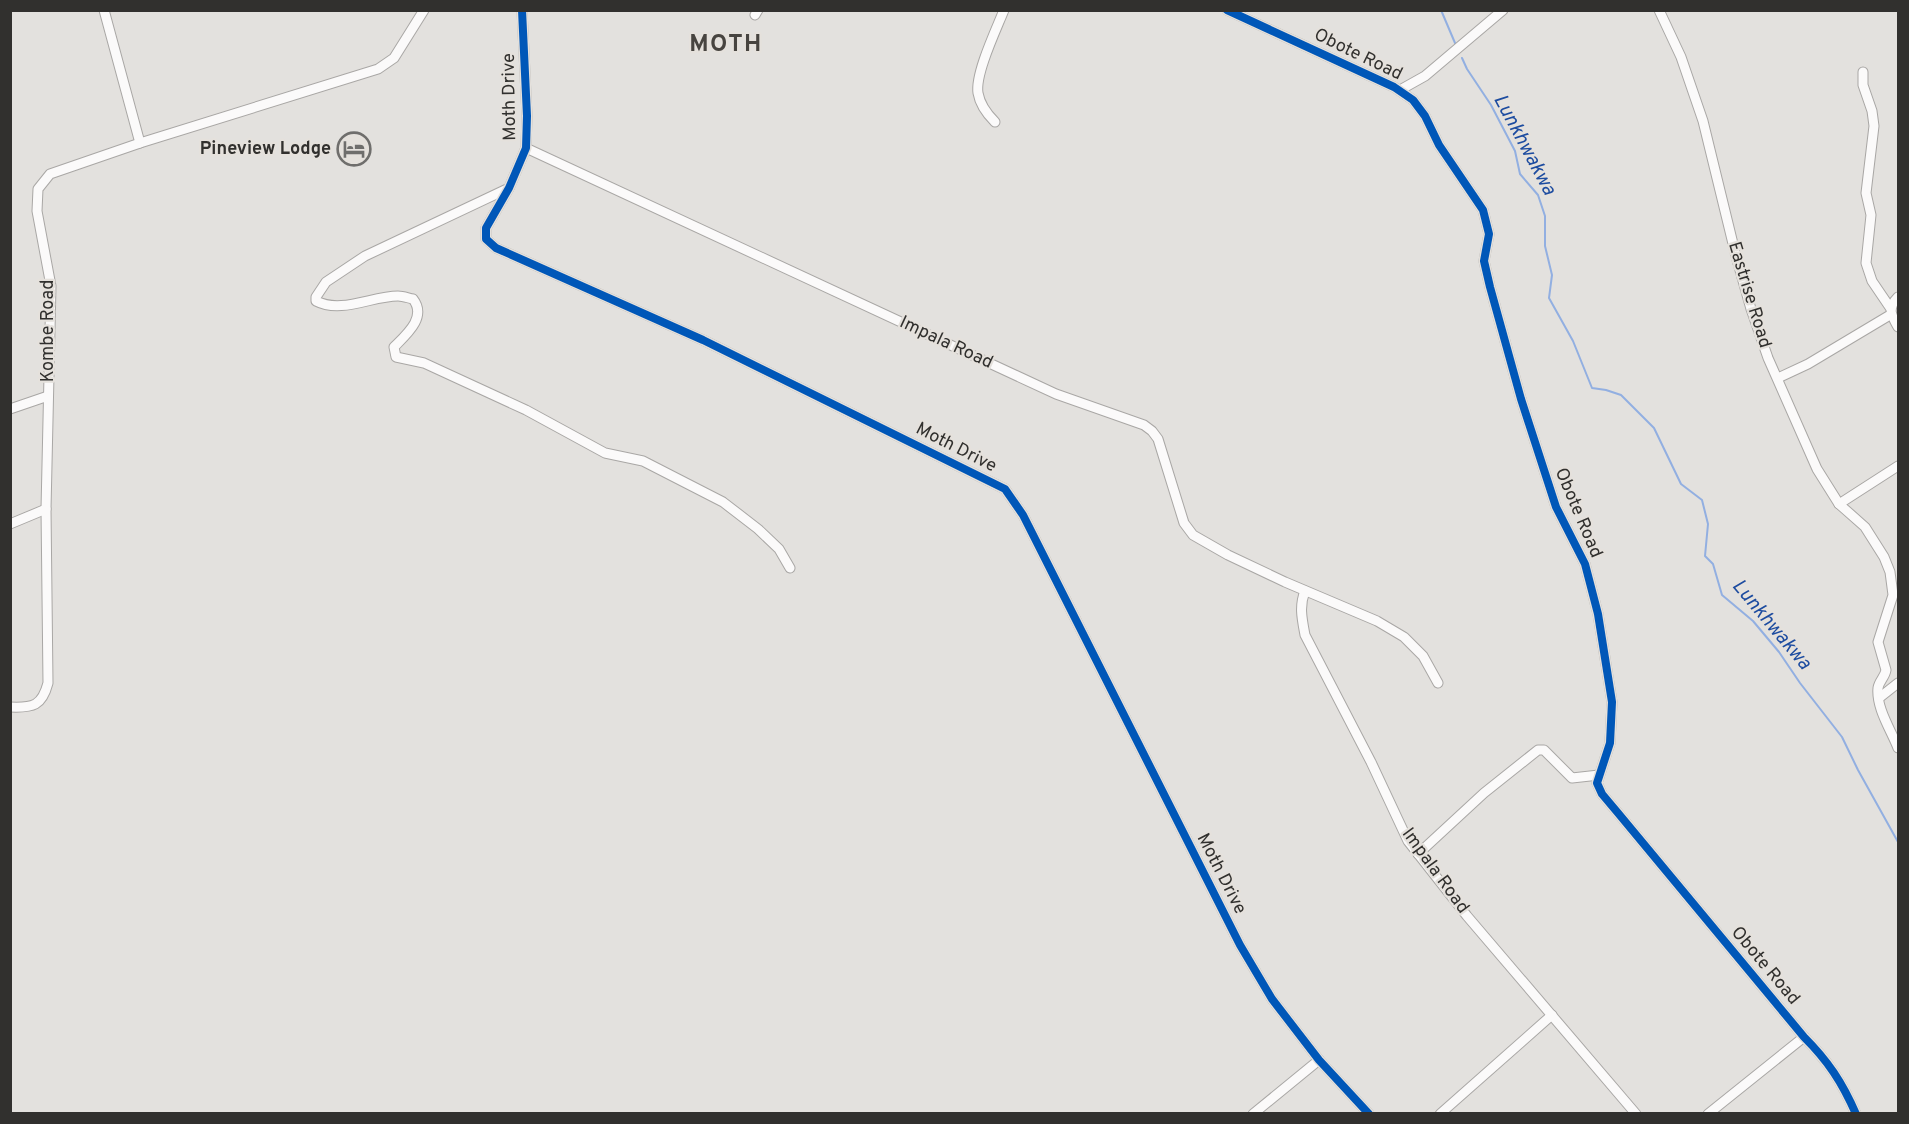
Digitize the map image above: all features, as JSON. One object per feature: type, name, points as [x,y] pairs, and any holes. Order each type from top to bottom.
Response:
[{"type":"street","points":[[104,10],[140,143]]},
{"type":"street","name":"Kombe Road","points":[[10,707],[37,704],[45,695],[48,683],[46,509],[51,286],[37,211],[38,189],[50,174],[140,143],[378,69],[394,58],[424,10]]},
{"type":"street","name":"Moth Drive","points":[[522,10],[527,116],[526,148],[509,188],[486,228],[485,234],[489,243],[703,340],[1005,489],[1023,515],[1240,945],[1272,999],[1319,1060],[1369,1113]]},
{"type":"street","points":[[994,122],[986,113],[978,92],[979,75],[1004,10]]},
{"type":"street","name":"Obote Road","points":[[1227,10],[1400,90],[1413,100],[1483,210],[1489,234],[1485,261],[1490,287],[1521,399],[1556,507],[1585,564],[1598,614],[1612,702],[1610,743],[1597,783],[1602,794],[1823,1057],[1840,1079],[1856,1113]]},
{"type":"street","points":[[1400,90],[1425,76],[1503,10]]},
{"type":"street","name":"Eastrise Road","points":[[1659,10],[1681,57],[1703,121],[1751,309],[1768,358],[1817,469],[1839,504],[1865,527],[1884,557],[1890,572],[1893,595],[1878,642],[1886,670],[1878,685],[1879,698]]},
{"type":"street","points":[[1863,72],[1863,85],[1872,111],[1874,126],[1866,193],[1871,215],[1866,263],[1872,281],[1899,327]]},
{"type":"street","name":"Impala Road","points":[[526,148],[1056,394],[1144,425],[1158,439],[1188,530],[1228,555],[1377,621],[1404,637],[1423,656],[1438,682]]},
{"type":"street","points":[[509,188],[364,256],[326,282],[316,297],[316,301],[325,306],[399,296],[413,299],[418,306],[418,319],[394,347],[396,357],[424,363],[526,410],[605,453],[643,461],[723,502],[758,529],[779,549],[790,568]]},
{"type":"street","points":[[1778,378],[1808,364],[1891,312],[1899,297]]},
{"type":"street","points":[[10,409],[48,396]]},
{"type":"street","points":[[1839,504],[1899,466]]},
{"type":"street","points":[[10,524],[46,509]]},
{"type":"street","name":"Impala Road","points":[[1305,591],[1301,601],[1305,635],[1371,762],[1408,841],[1467,916],[1636,1113]]},
{"type":"street","points":[[1899,683],[1879,698],[1883,714],[1899,748]]},
{"type":"street","points":[[1418,854],[1484,793],[1538,750],[1549,753],[1572,778],[1599,776]]},
{"type":"street","points":[[1440,1113],[1552,1015]]},
{"type":"street","points":[[1708,1113],[1804,1037]]},
{"type":"street","points":[[1253,1113],[1319,1060]]},
{"type":"waterway","name":"Lunkhwakwa","points":[[1441,10],[1455,43]]},
{"type":"waterway","name":"Lunkhwakwa","points":[[1462,58],[1491,105],[1515,151],[1520,174],[1538,195],[1545,216],[1545,246],[1552,275],[1549,298],[1573,341],[1592,388],[1621,395],[1654,428],[1681,484],[1702,500],[1708,524],[1705,556],[1713,564],[1722,595],[1753,621],[1842,737],[1898,842]]},
{"type":"cycle path","points":[[522,10],[527,116],[526,148],[509,188],[486,228],[486,239],[496,248],[703,340],[1005,489],[1023,515],[1240,945],[1272,999],[1319,1060],[1369,1114]]},
{"type":"cycle path","points":[[1227,10],[1394,87],[1413,100],[1425,116],[1439,145],[1483,210],[1489,234],[1484,261],[1521,399],[1556,507],[1585,564],[1598,614],[1612,702],[1610,743],[1597,783],[1602,794],[1827,1063],[1840,1082],[1856,1114]]},
{"type":"place","name":"Pineview Lodge","points":[[354,149]]},
{"type":"district","name":"MOTH","points":[[726,45]]}]
